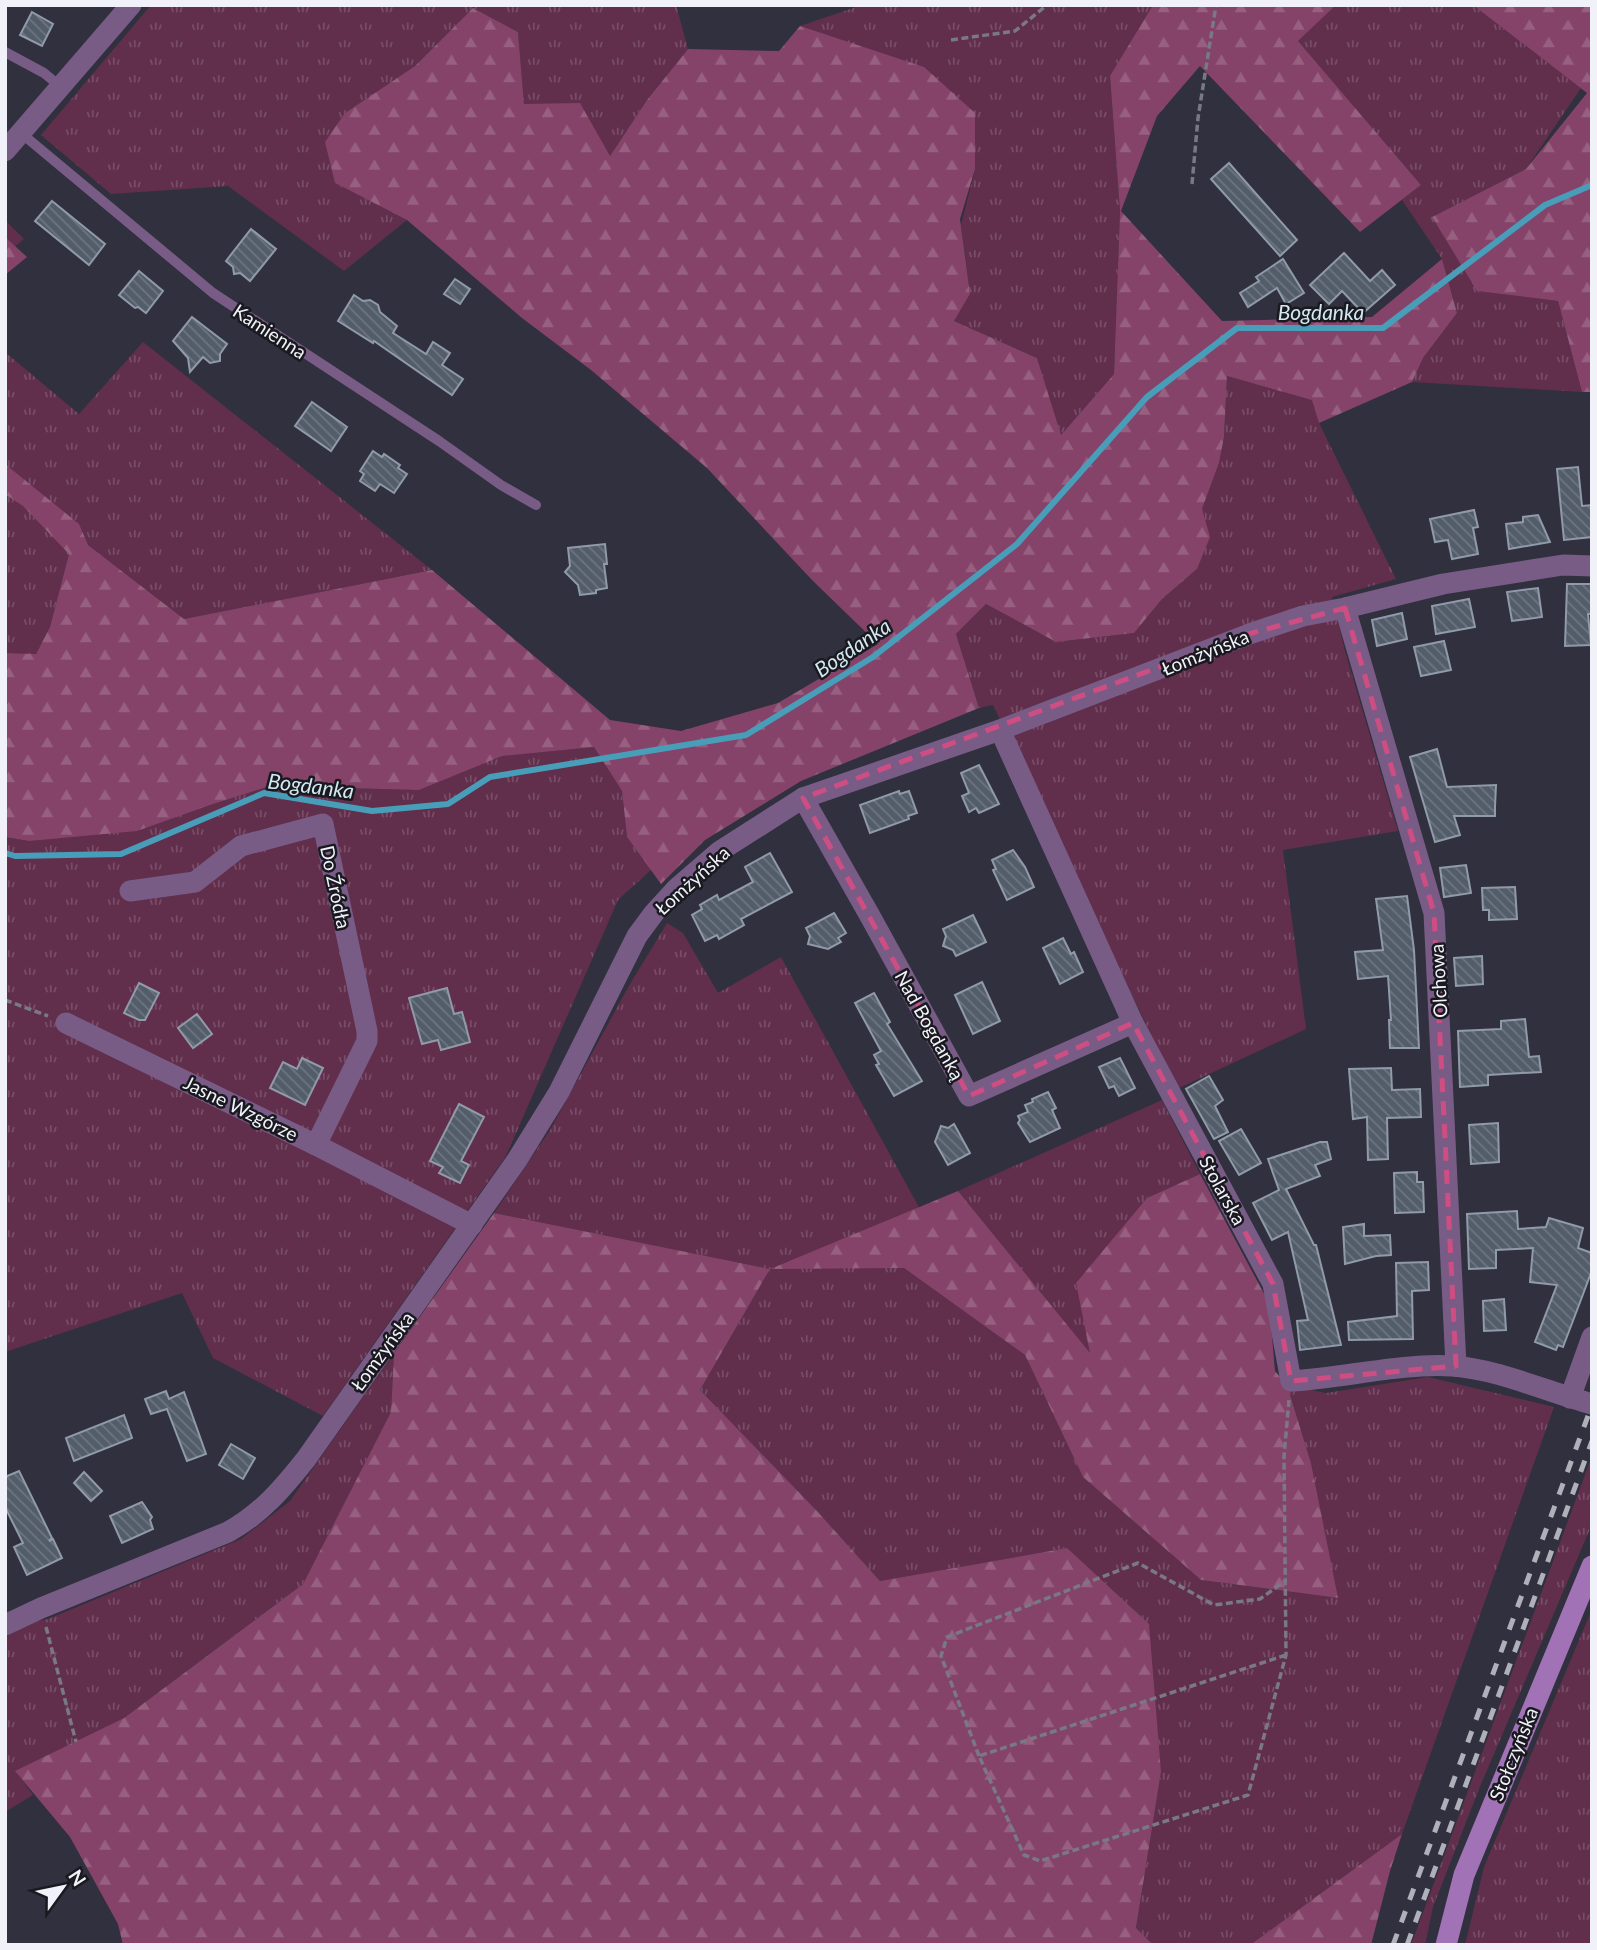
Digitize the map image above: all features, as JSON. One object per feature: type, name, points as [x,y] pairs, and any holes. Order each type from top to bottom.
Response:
[{"type":"street","points":[[5,151],[131,5]]},
{"type":"street","name":"Łomżyńska","points":[[5,1625],[228,1532],[256,1515],[279,1493],[472,1225],[559,1092],[637,936],[676,889],[720,851],[803,798],[1000,730],[1303,616],[1456,581],[1563,565],[1592,566]]},
{"type":"street","name":"Olchowa","points":[[1346,608],[1434,913],[1456,1366]]},
{"type":"street","name":"Stolarska","points":[[1000,730],[1133,1023],[1273,1284],[1291,1381]]},
{"type":"street","name":"Nad Bogdanką","points":[[803,798],[969,1096],[1133,1023]]},
{"type":"street","name":"Do Źródła","points":[[130,891],[195,883],[241,846],[323,824],[367,1041],[316,1145]]},
{"type":"street","name":"Jasne Wzgórze","points":[[66,1023],[316,1145],[472,1225]]},
{"type":"street","points":[[1570,1398],[1592,1337]]},
{"type":"street","points":[[1291,1381],[1326,1379],[1424,1365],[1456,1366],[1507,1378],[1592,1404]]},
{"type":"street","name":"Stołczyńska","points":[[1446,1945],[1464,1875],[1592,1566]]},
{"type":"lane","points":[[5,52],[44,73],[61,87]]},
{"type":"lane","name":"Kamienna","points":[[21,133],[213,293],[501,485],[536,505]]},
{"type":"path","points":[[951,40],[1015,31],[1047,5]]},
{"type":"path","points":[[1192,184],[1198,118],[1216,5]]},
{"type":"path","points":[[5,1000],[66,1023]]},
{"type":"path","points":[[1285,1581],[1260,1599],[1214,1605],[1138,1563],[947,1637],[941,1656],[979,1756],[1024,1855],[1040,1861],[1248,1795],[1286,1655],[1284,1456],[1291,1381]]},
{"type":"path","points":[[41,1608],[76,1742]]},
{"type":"path","points":[[979,1756],[1286,1655]]},
{"type":"highlighted area","points":[[1345,608],[1434,913],[1456,1366],[1291,1381],[1273,1284],[1133,1023],[969,1096],[803,798],[1252,633]]},
{"type":"green space","points":[[151,5],[676,5],[688,49],[647,100],[610,156],[524,104],[518,32],[473,8],[415,66],[345,113],[335,183],[407,220],[344,271],[228,186],[111,194],[41,135]]},
{"type":"green space","points":[[862,5],[1153,5],[1110,77],[1120,211],[1114,374],[1060,436],[1037,358],[954,321],[970,294],[961,225],[975,169],[800,26]]},
{"type":"green space","points":[[1153,5],[1336,5],[1298,41],[1421,185],[1360,232],[1200,66],[1157,116],[1121,211],[1222,321],[1372,317],[1442,259],[1457,313],[1423,358],[1412,382],[1319,423],[1312,400],[1227,376],[1224,437],[1219,463],[1202,509],[1210,537],[1197,569],[1162,599],[1134,633],[1056,642],[986,604],[956,634],[979,708],[801,781],[705,840],[661,884],[627,837],[622,791],[594,747],[502,756],[419,790],[270,786],[137,831],[29,841],[5,837],[5,653],[36,654],[50,627],[69,554],[23,506],[5,494],[5,464],[79,524],[88,545],[184,619],[432,570],[610,720],[681,731],[778,703],[878,644],[813,581],[707,468],[591,370],[522,318],[407,220],[335,183],[325,142],[345,113],[415,66],[473,8],[518,32],[524,104],[580,103],[610,156],[647,100],[688,49],[779,51],[800,26],[924,67],[975,113],[975,169],[960,219],[970,294],[954,321],[1037,358],[1061,435],[1114,374],[1120,211],[1110,76]]},
{"type":"green space","points":[[1336,5],[1473,5],[1581,88],[1526,169],[1432,217],[1477,291],[1558,301],[1582,392],[1412,382],[1423,358],[1457,313],[1442,259],[1402,200],[1421,185],[1298,41]]},
{"type":"green space","points":[[1473,5],[1592,5],[1592,392],[1582,392],[1558,301],[1477,291],[1432,217],[1526,169],[1587,93]]},
{"type":"green space","points":[[5,220],[24,239],[5,255]]},
{"type":"green space","points":[[5,237],[27,257],[5,275]]},
{"type":"green space","points":[[143,342],[432,570],[184,619],[88,545],[69,554],[50,627],[36,654],[5,653],[5,352],[79,414]]},
{"type":"green space","points":[[1227,376],[1313,400],[1319,423],[1396,579],[1332,597],[1345,651],[1398,831],[1283,850],[1306,1029],[1177,1089],[993,705],[979,708],[956,634],[986,604],[1056,642],[1134,633],[1162,599],[1197,569],[1202,509],[1219,463],[1224,437]]},
{"type":"green space","points":[[594,747],[622,791],[627,837],[651,870],[618,900],[506,1156],[323,1416],[213,1358],[182,1293],[5,1352],[5,837],[29,841],[210,805],[270,786],[419,790],[501,756]]},
{"type":"green space","points":[[667,923],[683,933],[718,993],[781,957],[920,1209],[772,1268],[904,1268],[1025,1355],[1083,1477],[1201,1580],[1337,1598],[1311,1463],[1287,1385],[1326,1393],[1428,1377],[1554,1407],[1402,1834],[1250,1945],[1153,1945],[1136,1929],[1161,1772],[1067,1548],[880,1581],[817,1511],[700,1390],[770,1269],[494,1213],[550,1130],[630,984]]},
{"type":"green space","points":[[1162,1100],[1200,1174],[1147,1198],[1091,1355],[958,1191]]},
{"type":"green space","points":[[1200,1174],[1269,1303],[1275,1371],[1287,1385],[1311,1463],[1338,1598],[1201,1580],[1083,1477],[1025,1355],[904,1268],[770,1269],[958,1191],[1090,1353],[1076,1283],[1147,1198]]},
{"type":"green space","points":[[494,1213],[770,1269],[700,1390],[817,1511],[880,1581],[1067,1548],[1149,1624],[1161,1772],[1136,1928],[1153,1945],[123,1945],[118,1924],[70,1837],[15,1771],[124,1718],[303,1584],[391,1412],[394,1353]]},
{"type":"green space","points":[[394,1353],[391,1412],[303,1584],[124,1718],[16,1771],[33,1795],[5,1812],[5,1637],[36,1621],[48,1619],[241,1539],[290,1501]]},
{"type":"green space","points":[[1592,1456],[1592,1524],[1479,1789],[1433,1907],[1425,1945],[1411,1945]]},
{"type":"green space","points":[[1592,1609],[1592,1945],[1465,1945],[1484,1867]]},
{"type":"green space","points":[[1402,1834],[1371,1945],[1250,1945]]},
{"type":"building","points":[[32,12],[53,24],[42,46],[20,35]]},
{"type":"building","points":[[1229,163],[1297,240],[1280,256],[1211,179]]},
{"type":"building","points":[[52,201],[105,244],[89,265],[35,221]]},
{"type":"building","points":[[251,229],[276,249],[250,281],[240,273],[234,274],[233,267],[226,261]]},
{"type":"building","points":[[1344,253],[1370,281],[1382,270],[1395,285],[1363,313],[1342,291],[1329,304],[1310,285]]},
{"type":"building","points":[[1283,259],[1304,293],[1286,304],[1277,288],[1248,307],[1240,293],[1259,281],[1256,277]]},
{"type":"building","points":[[139,271],[163,291],[146,313],[119,295]]},
{"type":"building","points":[[455,279],[470,289],[460,304],[444,294]]},
{"type":"building","points":[[354,295],[378,305],[380,312],[397,326],[393,333],[426,354],[433,342],[450,353],[442,365],[463,379],[452,395],[374,341],[373,343],[338,321]]},
{"type":"building","points":[[192,317],[227,344],[220,354],[220,361],[210,363],[203,357],[190,372],[188,358],[173,341]]},
{"type":"building","points":[[312,402],[347,427],[331,451],[295,426]]},
{"type":"building","points":[[373,451],[382,457],[384,454],[400,465],[398,468],[407,474],[394,493],[380,484],[375,491],[360,481],[364,474],[360,471]]},
{"type":"building","points":[[1578,467],[1582,506],[1592,505],[1592,537],[1564,540],[1557,469]]},
{"type":"building","points":[[1474,510],[1478,527],[1473,528],[1478,554],[1452,559],[1448,540],[1435,542],[1430,519]]},
{"type":"building","points":[[1538,515],[1550,542],[1509,549],[1506,524],[1523,522],[1523,517]]},
{"type":"building","points":[[605,544],[607,588],[580,595],[578,585],[565,572],[570,566],[568,548]]},
{"type":"building","points":[[1567,584],[1592,584],[1592,614],[1588,614],[1591,645],[1565,646]]},
{"type":"building","points":[[1538,588],[1542,617],[1512,621],[1507,592]]},
{"type":"building","points":[[1469,599],[1475,627],[1436,634],[1432,606]]},
{"type":"building","points":[[1402,613],[1407,639],[1377,646],[1372,620]]},
{"type":"building","points":[[1444,641],[1451,670],[1421,676],[1414,647]]},
{"type":"building","points":[[1437,749],[1447,787],[1496,785],[1495,816],[1454,816],[1460,835],[1435,842],[1410,757]]},
{"type":"building","points":[[979,765],[999,804],[979,813],[976,808],[969,812],[962,796],[969,793],[961,773]]},
{"type":"building","points":[[899,791],[900,794],[909,791],[917,813],[908,816],[909,819],[870,833],[860,805]]},
{"type":"building","points":[[1013,850],[1034,887],[1007,900],[993,870],[996,869],[992,860]]},
{"type":"building","points":[[770,853],[792,892],[741,919],[744,925],[719,939],[717,935],[705,941],[692,915],[702,909],[700,905],[717,895],[719,900],[753,882],[745,867]]},
{"type":"building","points":[[1466,865],[1471,893],[1444,897],[1440,868]]},
{"type":"building","points":[[1515,887],[1517,919],[1489,920],[1489,910],[1483,910],[1482,888]]},
{"type":"building","points":[[1407,896],[1414,950],[1419,1048],[1390,1048],[1388,976],[1358,979],[1355,952],[1383,950],[1376,899]]},
{"type":"building","points":[[834,913],[846,933],[838,938],[841,942],[828,949],[808,944],[810,936],[806,928]]},
{"type":"building","points":[[973,915],[986,942],[956,956],[953,950],[943,946],[946,936],[943,929]]},
{"type":"building","points":[[1063,938],[1071,954],[1074,952],[1083,972],[1060,984],[1043,948]]},
{"type":"building","points":[[1482,956],[1483,984],[1456,986],[1454,958]]},
{"type":"building","points":[[982,982],[1000,1021],[973,1034],[955,995]]},
{"type":"building","points":[[139,983],[159,993],[145,1020],[124,1013]]},
{"type":"building","points":[[447,988],[454,1014],[462,1012],[470,1042],[441,1050],[438,1040],[422,1044],[409,998]]},
{"type":"building","points":[[874,993],[890,1022],[887,1024],[922,1081],[894,1096],[876,1065],[879,1064],[874,1055],[881,1051],[855,1003]]},
{"type":"building","points":[[197,1014],[212,1034],[193,1048],[178,1028]]},
{"type":"building","points":[[1525,1019],[1529,1057],[1539,1056],[1541,1072],[1488,1075],[1488,1085],[1460,1087],[1458,1031],[1501,1029],[1501,1021]]},
{"type":"building","points":[[302,1058],[323,1068],[305,1105],[270,1088],[283,1062],[297,1069]]},
{"type":"building","points":[[1120,1058],[1135,1088],[1119,1096],[1114,1086],[1109,1088],[1099,1067]]},
{"type":"building","points":[[1391,1068],[1392,1090],[1420,1089],[1421,1117],[1387,1118],[1388,1159],[1368,1160],[1367,1117],[1353,1119],[1349,1069]]},
{"type":"building","points":[[1209,1076],[1223,1100],[1215,1106],[1228,1132],[1214,1139],[1186,1089]]},
{"type":"building","points":[[1048,1092],[1056,1108],[1052,1110],[1060,1128],[1030,1142],[1018,1123],[1018,1116],[1028,1112],[1025,1105],[1033,1102],[1032,1099]]},
{"type":"building","points":[[459,1104],[484,1117],[461,1161],[469,1165],[460,1183],[439,1173],[443,1167],[430,1161]]},
{"type":"building","points":[[1498,1123],[1499,1162],[1471,1164],[1469,1125]]},
{"type":"building","points":[[954,1124],[970,1153],[948,1165],[935,1142],[941,1126],[948,1128]]},
{"type":"building","points":[[1241,1129],[1261,1163],[1239,1175],[1219,1141]]},
{"type":"building","points":[[1327,1142],[1331,1159],[1315,1165],[1320,1176],[1286,1189],[1316,1245],[1341,1345],[1300,1350],[1297,1321],[1308,1320],[1288,1232],[1272,1240],[1253,1203],[1279,1190],[1268,1159]]},
{"type":"building","points":[[1417,1172],[1417,1182],[1423,1182],[1424,1212],[1395,1213],[1394,1173]]},
{"type":"building","points":[[1517,1211],[1518,1229],[1546,1227],[1549,1218],[1583,1228],[1578,1248],[1592,1253],[1592,1270],[1582,1297],[1563,1347],[1558,1345],[1556,1350],[1535,1342],[1557,1285],[1530,1282],[1533,1248],[1496,1250],[1496,1268],[1469,1269],[1467,1214]]},
{"type":"building","points":[[1364,1224],[1364,1236],[1390,1235],[1391,1255],[1345,1264],[1343,1227]]},
{"type":"building","points":[[1428,1262],[1429,1290],[1412,1291],[1413,1339],[1349,1340],[1348,1322],[1397,1316],[1396,1263]]},
{"type":"building","points":[[1504,1299],[1506,1330],[1484,1331],[1483,1301]]},
{"type":"building","points":[[166,1391],[169,1399],[184,1392],[206,1454],[187,1461],[167,1409],[151,1414],[145,1399]]},
{"type":"building","points":[[124,1415],[132,1438],[74,1461],[66,1438]]},
{"type":"building","points":[[231,1444],[255,1458],[243,1479],[219,1465]]},
{"type":"building","points":[[19,1471],[52,1538],[49,1541],[53,1539],[62,1558],[27,1575],[14,1547],[23,1543],[5,1507],[5,1477]]},
{"type":"building","points":[[84,1472],[102,1491],[91,1501],[74,1483]]},
{"type":"building","points":[[142,1502],[152,1517],[150,1520],[153,1529],[122,1543],[110,1516]]},
{"type":"waterway","name":"Bogdanka","points":[[5,853],[15,856],[121,854],[264,793],[372,811],[448,804],[490,777],[746,735],[873,657],[1017,544],[1147,397],[1237,328],[1383,328],[1545,205],[1592,185]]},
{"type":"railway","points":[[1393,1945],[1592,1405]]},
{"type":"railway","points":[[1407,1945],[1592,1441]]}]
